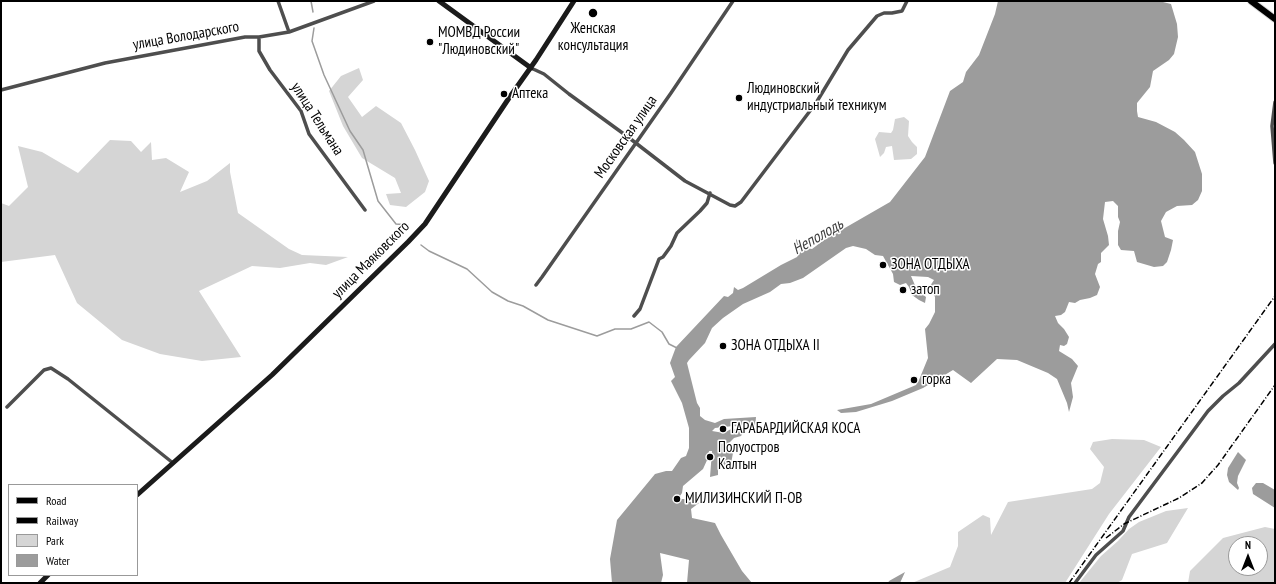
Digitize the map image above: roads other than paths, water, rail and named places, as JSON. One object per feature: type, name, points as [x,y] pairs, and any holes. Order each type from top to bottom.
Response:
[{"type":"main road","points":[[1250,1],[1275,19]]},
{"type":"street","points":[[278,1],[289,32]]},
{"type":"street","name":"улица Володарского","points":[[1,90],[104,63],[245,37],[259,37],[289,32],[374,1]]},
{"type":"street","points":[[439,1],[531,68],[544,74],[685,181],[730,205],[735,206],[740,202],[816,103],[848,50],[877,16],[884,13],[902,11],[907,1]]},
{"type":"street","name":"улица Маяковского","points":[[138,494],[272,375],[425,224],[509,98],[531,68],[574,1]]},
{"type":"street","name":"Московская улица","points":[[536,285],[671,93],[733,1]]},
{"type":"street","name":"улица Тельмана","points":[[259,37],[259,51],[270,70],[301,111],[309,134],[365,210]]},
{"type":"street","points":[[1275,102],[1272,126],[1275,163]]},
{"type":"street","points":[[634,316],[640,309],[660,259],[671,246],[677,233],[707,203],[710,193]]},
{"type":"street","points":[[1075,583],[1096,555],[1123,531],[1129,517],[1208,411],[1223,396],[1240,383],[1275,344]]},
{"type":"street","points":[[7,406],[44,370],[50,368],[68,379],[174,463]]},
{"type":"water","points":[[998,1],[1159,1],[1171,4],[1177,24],[1178,37],[1174,54],[1169,60],[1153,71],[1150,87],[1137,103],[1137,111],[1138,117],[1156,122],[1175,132],[1195,152],[1202,174],[1202,191],[1198,200],[1192,205],[1177,206],[1166,212],[1161,221],[1165,237],[1173,240],[1167,262],[1163,266],[1154,267],[1137,262],[1134,251],[1121,250],[1118,245],[1118,231],[1120,222],[1118,217],[1118,206],[1113,201],[1105,202],[1103,219],[1109,245],[1101,253],[1101,262],[1098,264],[1095,274],[1100,287],[1097,295],[1075,303],[1069,302],[1065,312],[1061,315],[1055,316],[1058,323],[1069,337],[1067,344],[1064,346],[1060,345],[1059,351],[1072,359],[1078,366],[1071,383],[1073,397],[1069,412],[1057,379],[1048,373],[1017,360],[997,359],[971,383],[953,370],[923,388],[892,401],[856,412],[841,413],[837,410],[871,404],[916,385],[928,358],[925,329],[935,312],[935,297],[930,286],[934,280],[928,277],[911,276],[917,290],[926,297],[925,303],[912,295],[906,283],[900,285],[894,282],[893,274],[883,256],[875,255],[866,249],[853,246],[846,248],[803,278],[790,283],[781,284],[770,292],[743,304],[723,318],[712,328],[705,343],[687,363],[697,403],[700,408],[700,416],[705,420],[715,423],[724,419],[756,417],[755,428],[748,425],[744,427],[733,426],[715,428],[712,431],[724,433],[731,429],[745,430],[741,436],[734,438],[728,444],[733,453],[730,469],[724,467],[718,470],[718,475],[710,477],[712,451],[709,451],[708,458],[703,469],[683,486],[682,493],[678,499],[688,499],[699,503],[691,509],[692,518],[715,523],[742,571],[752,583],[687,583],[689,560],[660,553],[663,575],[661,583],[612,583],[610,559],[617,520],[655,474],[672,471],[681,458],[686,456],[689,448],[689,428],[682,403],[671,381],[675,377],[670,363],[676,347],[724,296],[728,297],[733,293],[734,287],[738,290],[743,288],[797,257],[801,251],[796,245],[796,239],[806,248],[812,249],[824,240],[890,202],[925,157],[950,91],[963,82],[966,72],[979,55],[995,14]]},
{"type":"water","points":[[1238,452],[1246,460],[1238,476],[1238,490],[1229,482],[1227,475],[1228,468]]},
{"type":"water","points":[[1256,483],[1263,483],[1275,490],[1275,508],[1253,494],[1252,488]]},
{"type":"water","points":[[905,572],[900,583],[888,583],[889,581]]},
{"type":"waterway","points":[[311,1],[313,12]]},
{"type":"waterway","points":[[314,28],[312,41],[324,75],[350,131],[363,150],[378,201],[396,224],[408,225]]},
{"type":"waterway","points":[[421,245],[429,251],[467,269],[492,292],[508,301],[523,306],[548,320],[597,336],[615,329],[631,329],[649,322],[662,332],[669,344],[677,348]]},
{"type":"railway","points":[[1069,583],[1275,296]]},
{"type":"railway","points":[[1106,538],[1124,524],[1179,498],[1202,483],[1218,465],[1275,385]]},
{"type":"place","name":"Женская консультация","points":[[593,13]]},
{"type":"place","name":"МОМВД России \"Людиновский\"","points":[[430,42]]},
{"type":"place","name":"Аптека","points":[[504,94]]},
{"type":"place","name":"Людиновский индустриальный техникум","points":[[739,98]]},
{"type":"place","name":"ЗОНА ОТДЫХА","points":[[883,265]]},
{"type":"place","name":"затоп","points":[[903,290]]},
{"type":"place","name":"ЗОНА ОТДЫХА II","points":[[723,346]]},
{"type":"place","name":"горка","points":[[914,380]]},
{"type":"place","name":"ГАРАБАРДИЙСКАЯ КОСА","points":[[723,429]]},
{"type":"place","name":"Полуостров Калтын","points":[[710,457]]},
{"type":"place","name":"МИЛИЗИНСКИЙ П-ОВ","points":[[677,499]]},
{"type":"water label","name":"Неполодь","points":[[818,237]]}]
